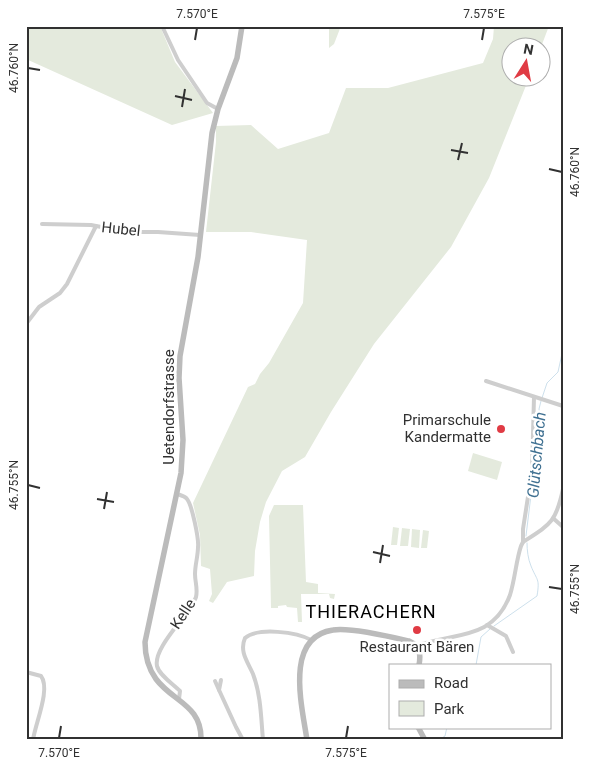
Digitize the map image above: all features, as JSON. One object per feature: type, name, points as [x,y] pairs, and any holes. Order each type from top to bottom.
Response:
[{"type":"street","points":[[162,26],[178,60],[207,103],[218,108]]},
{"type":"street","name":"Uetendorfstrasse","points":[[202,740],[201,729],[196,716],[161,684],[153,674],[147,662],[144,642],[177,494],[183,452],[179,378],[180,356],[195,276],[212,133],[218,108],[237,58],[242,26]]},
{"type":"street","name":"Hubel","points":[[42,224],[96,226],[127,232],[158,232],[200,236]]},
{"type":"street","points":[[26,324],[39,307],[60,293],[67,284],[96,226]]},
{"type":"street","points":[[486,381],[563,406]]},
{"type":"street","points":[[524,542],[523,529],[532,471],[536,398]]},
{"type":"street","points":[[416,646],[489,627],[506,603],[520,550],[524,542],[548,526],[554,519],[563,489]]},
{"type":"street","name":"Kelle","points":[[177,494],[183,496],[188,501],[198,538],[195,574],[196,592],[193,602],[168,636],[157,661],[157,666],[180,691],[179,699]]},
{"type":"street","points":[[554,519],[563,527]]},
{"type":"street","points":[[489,627],[506,636],[513,652]]},
{"type":"street","points":[[307,740],[300,664],[303,653],[311,640],[326,631],[342,629],[406,640],[416,646],[420,653],[419,664]]},
{"type":"street","points":[[263,740],[256,682],[244,656],[245,638],[255,632],[269,632],[302,636],[311,640]]},
{"type":"street","points":[[26,672],[42,676],[45,684],[33,740]]},
{"type":"street","points":[[219,690],[221,680]]},
{"type":"street","points":[[215,681],[243,740]]},
{"type":"street","points":[[418,728],[424,740]]},
{"type":"green space","points":[[26,26],[160,26],[175,62],[213,113],[172,125],[26,59]]},
{"type":"green space","points":[[329,26],[341,26],[334,44],[329,48]]},
{"type":"green space","points":[[494,26],[549,26],[544,38],[502,38],[502,88],[525,88],[489,178],[451,247],[374,344],[305,457],[282,471],[266,502],[260,522],[255,551],[254,576],[227,582],[213,603],[209,601],[212,594],[210,569],[201,566],[200,535],[193,503],[248,387],[255,384],[269,363],[303,303],[307,240],[251,232],[206,232],[216,142],[216,126],[251,125],[278,149],[329,133],[346,88],[388,88],[483,63],[493,39]]},
{"type":"green space","points":[[473,453],[502,462],[497,480],[468,471]]},
{"type":"green space","points":[[274,505],[303,505],[306,582],[318,584],[318,593],[335,594],[334,599],[330,598],[329,594],[301,594],[302,622],[298,622],[297,608],[287,607],[286,605],[271,608],[269,516]]},
{"type":"green space","points":[[393,527],[399,528],[397,545],[391,545]]},
{"type":"green space","points":[[402,528],[410,529],[408,546],[400,546]]},
{"type":"green space","points":[[412,529],[420,530],[419,548],[411,547]]},
{"type":"green space","points":[[423,530],[429,531],[427,548],[421,548]]},
{"type":"waterway","name":"Glütschbach","points":[[542,398],[547,383],[558,372],[563,349]]},
{"type":"waterway","name":"Glütschbach","points":[[526,536],[531,495],[537,471],[541,423],[539,409],[541,401]]},
{"type":"waterway","name":"Glütschbach","points":[[494,626],[537,596],[538,583],[529,560],[527,543]]},
{"type":"waterway","name":"Glütschbach","points":[[476,664],[481,637],[490,629]]},
{"type":"waterway","name":"Glütschbach","points":[[439,740],[445,736],[447,728]]},
{"type":"place","name":"Primarschule Kandermatte","points":[[501,429]]},
{"type":"place","name":"Restaurant Bären","points":[[417,630]]},
{"type":"district","name":"THIERACHERN","points":[[371,612]]}]
